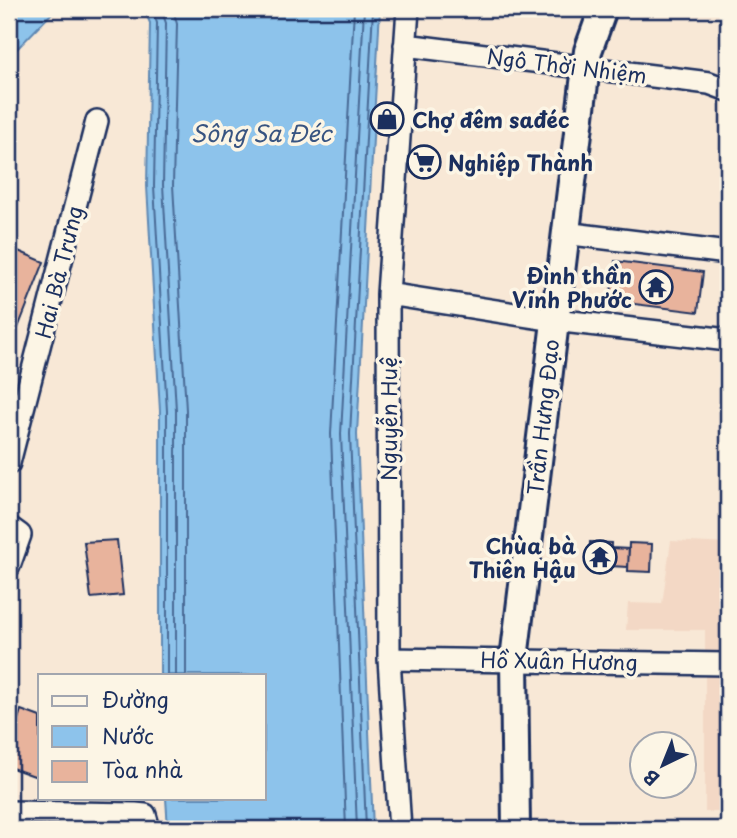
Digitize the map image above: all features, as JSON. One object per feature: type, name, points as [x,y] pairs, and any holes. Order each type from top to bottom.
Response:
[{"type":"main road","name":"Trần Hưng Đạo","points":[[516,829],[514,659],[553,320],[588,51],[603,9]]},
{"type":"street","name":"Nguyễn Huệ","points":[[400,829],[389,659],[388,294],[408,9]]},
{"type":"street","name":"Ngô Thời Nhiệm","points":[[405,45],[709,83],[728,90]]},
{"type":"street","name":"Hai Bà Trưng","points":[[9,463],[97,121]]},
{"type":"street","points":[[564,233],[728,253]]},
{"type":"street","points":[[388,294],[553,320],[728,340]]},
{"type":"street","points":[[9,527],[17,530],[20,535],[9,566]]},
{"type":"street","name":"Hồ Xuân Hương","points":[[389,659],[728,664]]},
{"type":"street","points":[[9,811],[147,822]]},
{"type":"shaded area","points":[[671,541],[728,544],[728,812],[705,812],[705,630],[626,630],[628,603],[662,604]]},
{"type":"water","points":[[9,9],[56,9],[9,57]]},
{"type":"water","name":"Sông Sa Đéc","points":[[144,9],[380,9],[357,434],[373,829],[168,829],[166,800],[266,800],[266,674],[160,674],[160,411],[147,186],[150,23]]},
{"type":"building","points":[[9,247],[44,262],[18,328],[9,324]]},
{"type":"building","name":"Đình thần Vĩnh Phước","points":[[615,261],[703,272],[698,312],[610,301]]},
{"type":"building","points":[[117,540],[123,595],[91,598],[84,542]]},
{"type":"building","points":[[590,542],[611,543],[610,570],[589,569]]},
{"type":"building","points":[[629,543],[652,544],[651,572],[628,571]]},
{"type":"building","points":[[611,548],[629,549],[628,567],[610,566]]},
{"type":"building","points":[[21,710],[38,716],[38,777],[9,767],[9,748]]},
{"type":"place","name":"Chợ đêm sađéc","points":[[387,119]]},
{"type":"place","name":"Nghiệp Thành","points":[[424,162]]},
{"type":"place","name":"Đình thần Vĩnh Phước","points":[[656,287]]},
{"type":"place","name":"Chùa bà Thiên Hậu","points":[[600,557]]}]
